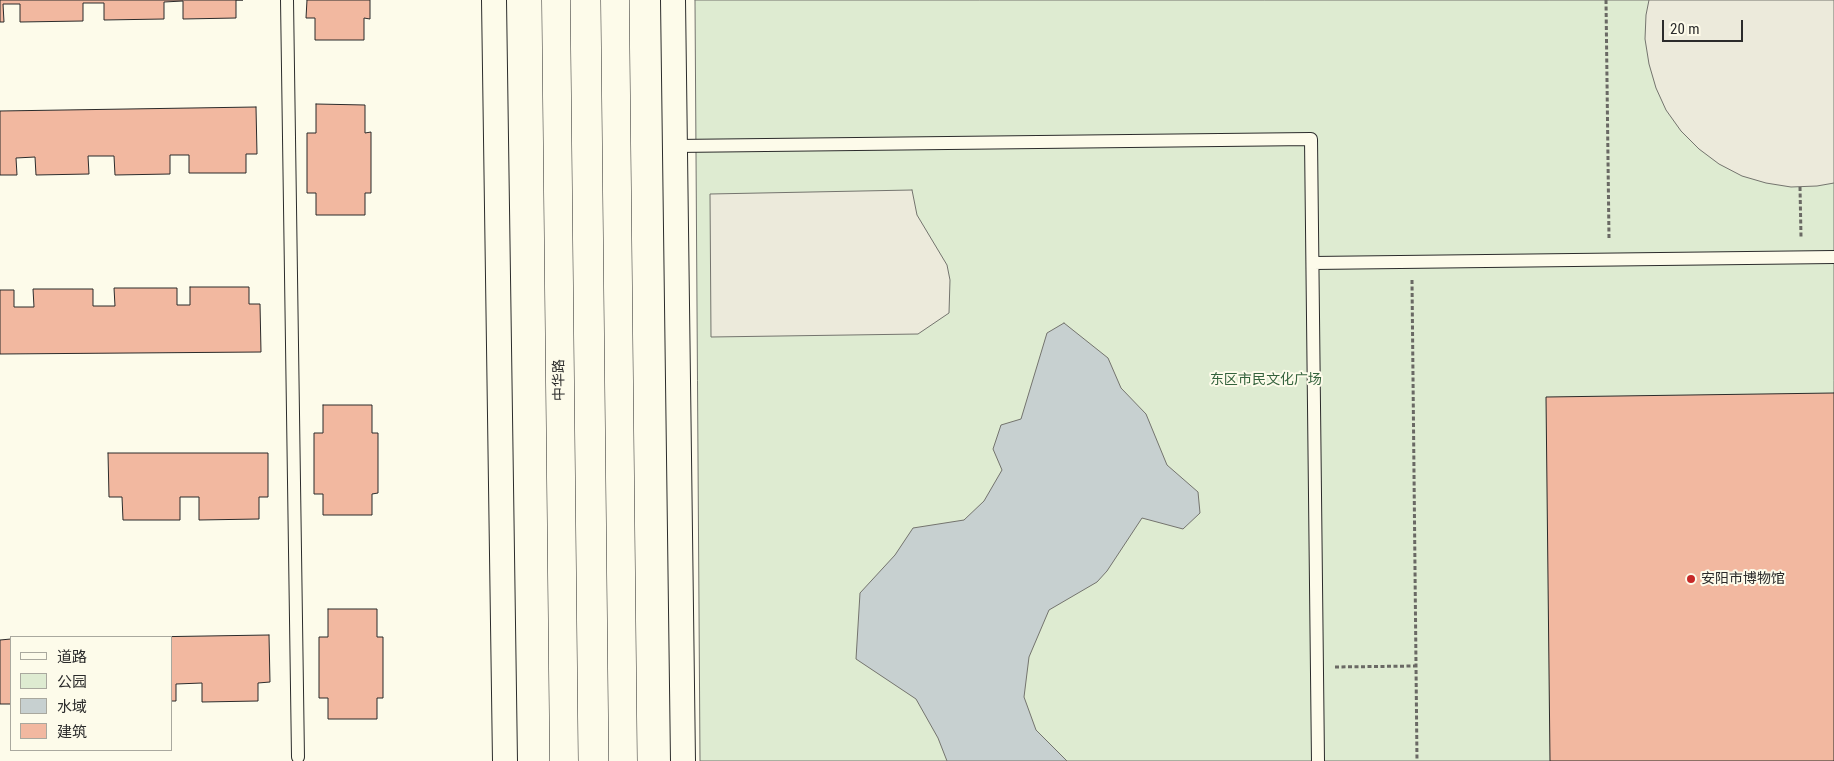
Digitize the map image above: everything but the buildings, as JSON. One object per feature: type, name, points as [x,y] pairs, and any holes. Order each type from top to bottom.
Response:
[{"type":"highway","name":"中华路","points":[[556,0],[564,761]]},
{"type":"highway","points":[[615,0],[623,761]]},
{"type":"street","points":[[494,0],[505,761]]},
{"type":"street","points":[[673,0],[683,761]]},
{"type":"lane","points":[[287,0],[298,757]]},
{"type":"lane","points":[[675,146],[1311,138],[1318,761]]},
{"type":"lane","points":[[1313,263],[1834,257]]},
{"type":"path","points":[[1606,0],[1609,260]]},
{"type":"path","points":[[1800,187],[1802,258]]},
{"type":"path","points":[[1412,262],[1417,761]]},
{"type":"path","points":[[1317,668],[1416,666]]},
{"type":"green space","name":"东区市民文化广场","points":[[695,0],[1834,0],[1834,761],[700,761]]},
{"type":"shaded area","points":[[1649,0],[1834,0],[1834,183],[1791,187],[1766,183],[1742,176],[1719,164],[1699,149],[1681,131],[1666,110],[1656,88],[1649,64],[1645,39]]},
{"type":"shaded area","points":[[912,190],[917,215],[947,265],[950,280],[949,313],[918,334],[711,337],[710,194]]},
{"type":"water","points":[[1064,323],[1108,358],[1121,388],[1146,414],[1167,465],[1198,492],[1200,513],[1183,529],[1142,518],[1107,571],[1097,582],[1049,610],[1029,657],[1024,697],[1036,730],[1067,761],[947,761],[938,738],[916,699],[856,659],[860,593],[895,555],[913,528],[964,520],[984,501],[1002,470],[993,449],[1001,425],[1021,419],[1047,333]]},
{"type":"place","name":"安阳市博物馆","points":[[1691,579]]}]
